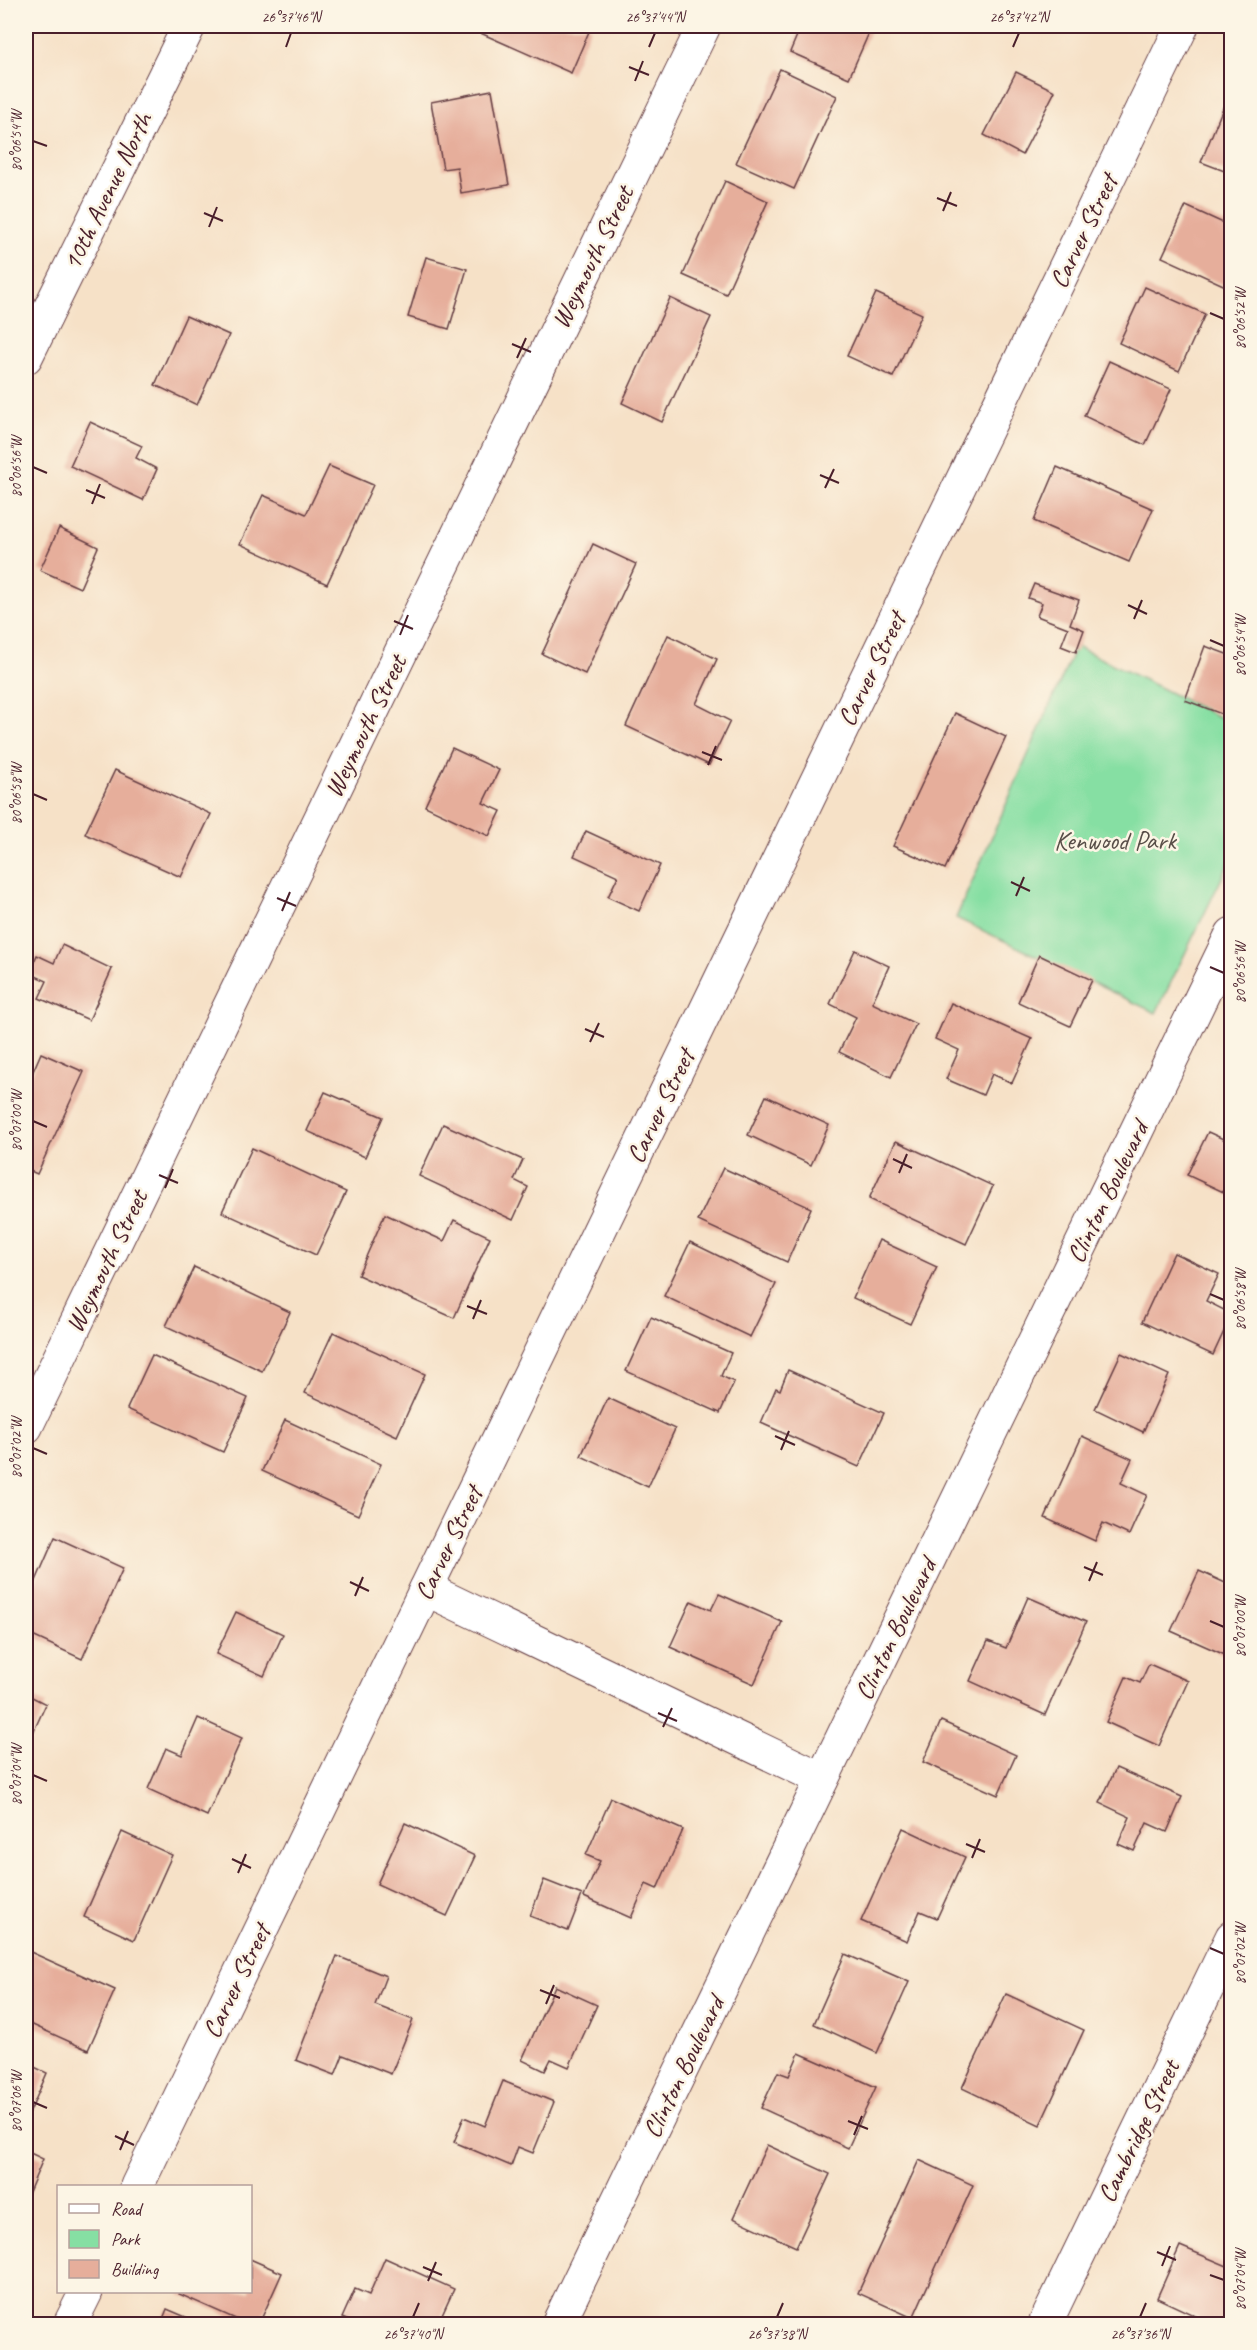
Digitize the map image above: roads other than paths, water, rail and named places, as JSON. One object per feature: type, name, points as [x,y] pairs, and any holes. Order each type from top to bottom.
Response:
[{"type":"street","name":"10th Avenue North","points":[[26,357],[189,26]]},
{"type":"street","name":"Weymouth Street","points":[[26,1427],[704,26]]},
{"type":"street","name":"Carver Street","points":[[138,2185],[1182,26]]},
{"type":"street","name":"Clinton Boulevard","points":[[558,2325],[1232,934]]},
{"type":"street","points":[[426,1589],[822,1779]]},
{"type":"street","name":"Cambridge Street","points":[[1045,2325],[1224,1970],[1232,1937]]},
{"type":"street","points":[[70,2325],[86,2293]]},
{"type":"park label","name":"Kenwood Park","points":[[1115,840]]}]
